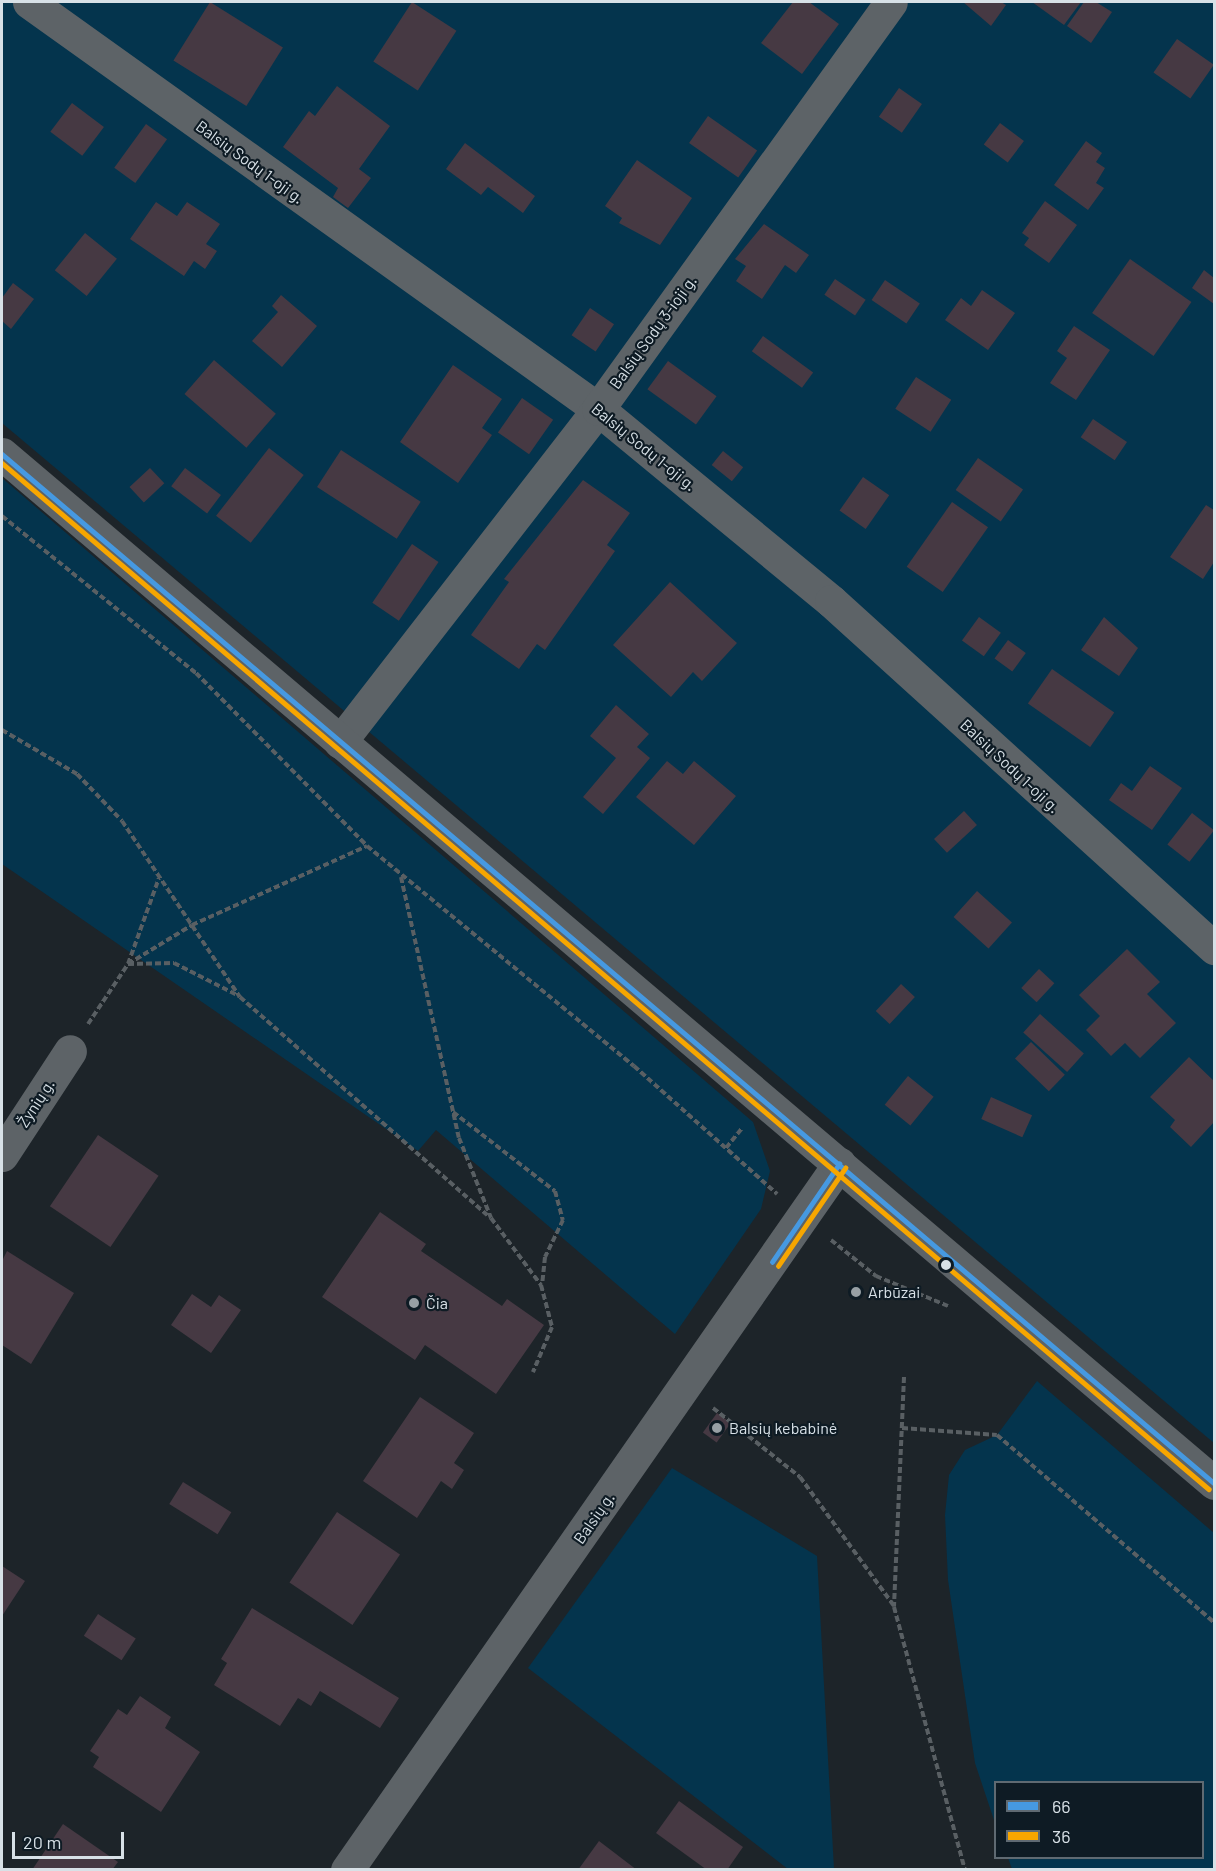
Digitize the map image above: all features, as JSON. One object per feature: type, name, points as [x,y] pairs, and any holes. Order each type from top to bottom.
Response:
[{"type":"street","name":"Balsių Sodų 1-oji g.","points":[[29,2],[598,409],[831,601],[1215,948]]},
{"type":"street","name":"Balsių Sodų 3-ioji g.","points":[[340,742],[598,409],[891,2]]},
{"type":"street","points":[[2,454],[1215,1483]]},
{"type":"street","name":"Žynių g.","points":[[2,1155],[70,1051]]},
{"type":"street","name":"Balsių g.","points":[[347,1869],[839,1164]]},
{"type":"path","points":[[2,516],[196,674],[367,846],[634,1066],[803,1217],[876,1276],[961,1310]]},
{"type":"path","points":[[2,730],[77,774],[122,821],[240,996],[491,1218],[542,1285]]},
{"type":"path","points":[[128,964],[192,925],[367,846]]},
{"type":"path","points":[[401,876],[453,1112],[491,1218]]},
{"type":"path","points":[[70,1051],[128,964],[160,877]]},
{"type":"path","points":[[128,964],[174,963],[240,996]]},
{"type":"path","points":[[453,1112],[555,1191],[563,1220],[545,1257],[542,1285],[552,1327],[533,1372]]},
{"type":"path","points":[[904,1377],[894,1607],[965,1869]]},
{"type":"path","points":[[686,1386],[800,1477],[894,1607]]},
{"type":"path","points":[[902,1428],[997,1435],[1215,1622]]},
{"type":"shaded area","points":[[2,2],[1214,2],[1214,1443],[2,423]]},
{"type":"shaded area","points":[[2,478],[753,1122],[770,1171],[761,1209],[675,1334],[436,1130],[418,1151],[2,864]]},
{"type":"shaded area","points":[[1037,1381],[1214,1533],[1214,1869],[1012,1869],[1008,1859],[1204,1859],[1204,1781],[994,1781],[994,1820],[975,1763],[948,1580],[945,1515],[949,1475],[965,1450],[997,1435]]},
{"type":"shaded area","points":[[672,1468],[817,1556],[834,1869],[788,1869],[528,1668]]},
{"type":"building","points":[[210,2],[283,48],[246,106],[173,61]]},
{"type":"building","points":[[412,2],[456,31],[418,90],[373,62]]},
{"type":"building","points":[[793,2],[809,2],[839,24],[802,74],[761,43]]},
{"type":"building","points":[[963,2],[1001,2],[1006,5],[991,26]]},
{"type":"building","points":[[1032,2],[1081,2],[1064,25]]},
{"type":"building","points":[[1084,2],[1096,2],[1112,12],[1091,43],[1067,26]]},
{"type":"building","points":[[1177,39],[1214,65],[1190,98],[1153,73]]},
{"type":"building","points":[[337,86],[390,126],[359,169],[371,178],[348,208],[333,197],[338,188],[283,147],[309,111],[315,116]]},
{"type":"building","points":[[899,88],[922,104],[902,133],[879,117]]},
{"type":"building","points":[[72,103],[104,127],[82,156],[50,132]]},
{"type":"building","points":[[708,116],[757,150],[738,177],[689,143]]},
{"type":"building","points":[[1000,123],[1024,141],[1008,163],[984,145]]},
{"type":"building","points":[[146,124],[167,139],[135,183],[114,168]]},
{"type":"building","points":[[1086,141],[1102,153],[1096,162],[1105,168],[1096,183],[1104,188],[1088,210],[1054,185]]},
{"type":"building","points":[[465,143],[535,196],[523,213],[488,187],[481,195],[446,169]]},
{"type":"building","points":[[637,160],[692,198],[660,245],[619,223],[622,218],[605,206]]},
{"type":"building","points":[[1045,201],[1077,225],[1049,263],[1024,245],[1029,238],[1022,233]]},
{"type":"building","points":[[156,202],[177,216],[187,202],[220,224],[206,244],[217,251],[205,269],[194,261],[184,276],[130,239]]},
{"type":"building","points":[[764,224],[809,255],[796,273],[785,265],[762,299],[736,281],[746,266],[735,259]]},
{"type":"building","points":[[85,233],[117,259],[87,296],[55,270]]},
{"type":"building","points":[[1130,259],[1191,302],[1154,356],[1092,313]]},
{"type":"building","points":[[1204,270],[1214,278],[1214,304],[1192,288]]},
{"type":"building","points":[[835,279],[866,300],[855,315],[824,295]]},
{"type":"building","points":[[885,280],[920,303],[906,323],[872,300]]},
{"type":"building","points":[[13,283],[34,299],[11,329],[2,321],[2,298]]},
{"type":"building","points":[[982,290],[1015,313],[988,350],[945,320],[961,298],[971,306]]},
{"type":"building","points":[[281,295],[317,326],[282,367],[252,341],[278,312],[272,306]]},
{"type":"building","points":[[590,308],[614,324],[596,352],[572,335]]},
{"type":"building","points":[[1074,326],[1110,350],[1076,400],[1050,383],[1067,358],[1057,351]]},
{"type":"building","points":[[763,336],[813,372],[802,388],[752,351]]},
{"type":"building","points":[[214,360],[276,414],[246,448],[184,394]]},
{"type":"building","points":[[668,361],[717,396],[696,425],[647,389]]},
{"type":"building","points":[[453,365],[502,399],[482,428],[492,435],[458,483],[400,442]]},
{"type":"building","points":[[916,377],[951,400],[931,432],[895,409]]},
{"type":"building","points":[[522,398],[553,420],[529,454],[498,432]]},
{"type":"building","points":[[1093,419],[1127,442],[1115,460],[1081,437]]},
{"type":"building","points":[[269,448],[304,475],[251,543],[216,516]]},
{"type":"building","points":[[341,450],[421,502],[397,539],[317,487]]},
{"type":"building","points":[[723,451],[743,467],[732,481],[712,465]]},
{"type":"building","points":[[978,458],[1023,490],[1001,521],[956,490]]},
{"type":"building","points":[[150,468],[164,483],[144,502],[130,487]]},
{"type":"building","points":[[185,468],[221,495],[207,513],[171,486]]},
{"type":"building","points":[[863,477],[889,495],[866,529],[839,511]]},
{"type":"building","points":[[583,480],[630,513],[607,545],[615,551],[545,650],[537,644],[519,669],[471,635],[509,582],[504,579]]},
{"type":"building","points":[[952,502],[988,527],[943,592],[907,567]]},
{"type":"building","points":[[1206,505],[1214,510],[1214,562],[1203,579],[1170,557]]},
{"type":"building","points":[[412,544],[439,562],[399,621],[372,603]]},
{"type":"building","points":[[670,582],[737,643],[702,681],[693,672],[671,697],[613,645]]},
{"type":"building","points":[[979,617],[1001,633],[984,656],[962,640]]},
{"type":"building","points":[[1104,617],[1138,648],[1119,676],[1081,650]]},
{"type":"building","points":[[1008,640],[1026,653],[1012,672],[994,659]]},
{"type":"building","points":[[1052,669],[1114,713],[1090,747],[1028,703]]},
{"type":"building","points":[[616,705],[649,734],[637,747],[650,758],[603,814],[583,797],[616,758],[590,736]]},
{"type":"building","points":[[667,761],[683,774],[694,761],[736,796],[694,845],[636,797]]},
{"type":"building","points":[[1150,766],[1182,788],[1152,830],[1109,800],[1121,783],[1132,791]]},
{"type":"building","points":[[964,811],[977,825],[947,853],[934,839]]},
{"type":"building","points":[[1192,813],[1214,830],[1189,862],[1167,845]]},
{"type":"building","points":[[977,891],[1012,922],[989,948],[954,917]]},
{"type":"building","points":[[1127,949],[1160,982],[1147,994],[1176,1023],[1140,1058],[1125,1043],[1111,1056],[1086,1030],[1100,1016],[1079,995]]},
{"type":"building","points":[[1039,969],[1054,983],[1037,1002],[1021,988]]},
{"type":"building","points":[[901,984],[915,997],[890,1024],[876,1011]]},
{"type":"building","points":[[1040,1014],[1084,1053],[1067,1072],[1023,1033]]},
{"type":"building","points":[[1031,1042],[1065,1075],[1049,1091],[1015,1059]]},
{"type":"building","points":[[1189,1057],[1214,1081],[1214,1122],[1191,1147],[1170,1127],[1175,1120],[1150,1097]]},
{"type":"building","points":[[908,1076],[934,1097],[910,1126],[885,1105]]},
{"type":"building","points":[[991,1097],[1032,1115],[1022,1137],[981,1119]]},
{"type":"building","points":[[98,1135],[159,1176],[110,1247],[50,1206]]},
{"type":"building","name":"Čia","points":[[380,1212],[426,1244],[421,1251],[502,1306],[507,1299],[544,1325],[496,1394],[425,1345],[415,1360],[322,1297]]},
{"type":"building","points":[[7,1251],[74,1293],[31,1364],[2,1345],[2,1261]]},
{"type":"building","points":[[192,1294],[211,1307],[219,1295],[241,1310],[211,1353],[171,1325]]},
{"type":"building","points":[[420,1397],[474,1433],[454,1463],[464,1470],[452,1489],[441,1481],[417,1518],[363,1481]]},
{"type":"building","name":"Balsių kebabinė","points":[[717,1413],[731,1423],[717,1442],[703,1432]]},
{"type":"building","points":[[183,1482],[231,1512],[218,1534],[169,1504]]},
{"type":"building","points":[[337,1512],[400,1554],[352,1625],[289,1582]]},
{"type":"building","points":[[2,1566],[25,1581],[2,1616]]},
{"type":"building","points":[[252,1608],[399,1698],[380,1728],[320,1691],[311,1706],[298,1698],[280,1726],[214,1685],[227,1663],[221,1659]]},
{"type":"building","points":[[98,1614],[136,1639],[122,1660],[84,1636]]},
{"type":"building","points":[[140,1696],[171,1717],[165,1728],[200,1752],[161,1812],[93,1767],[99,1757],[90,1751],[118,1709],[127,1715]]},
{"type":"building","points":[[679,1801],[743,1847],[727,1870],[707,1870],[656,1833]]},
{"type":"building","points":[[63,1824],[118,1862],[112,1870],[32,1870]]},
{"type":"building","points":[[599,1841],[637,1870],[578,1870]]},
{"type":"transit line","name":"66","points":[[2,454],[1214,1483]]},
{"type":"transit line","name":"36","points":[[2,463],[1209,1489]]},
{"type":"transit line","name":"66","points":[[772,1262],[839,1164]]},
{"type":"transit line","name":"36","points":[[778,1266],[845,1168]]},
{"type":"place","name":"Arbūzai","points":[[856,1292]]},
{"type":"place","name":"Čia","points":[[414,1303]]},
{"type":"place","name":"Balsių kebabinė","points":[[717,1428]]}]
